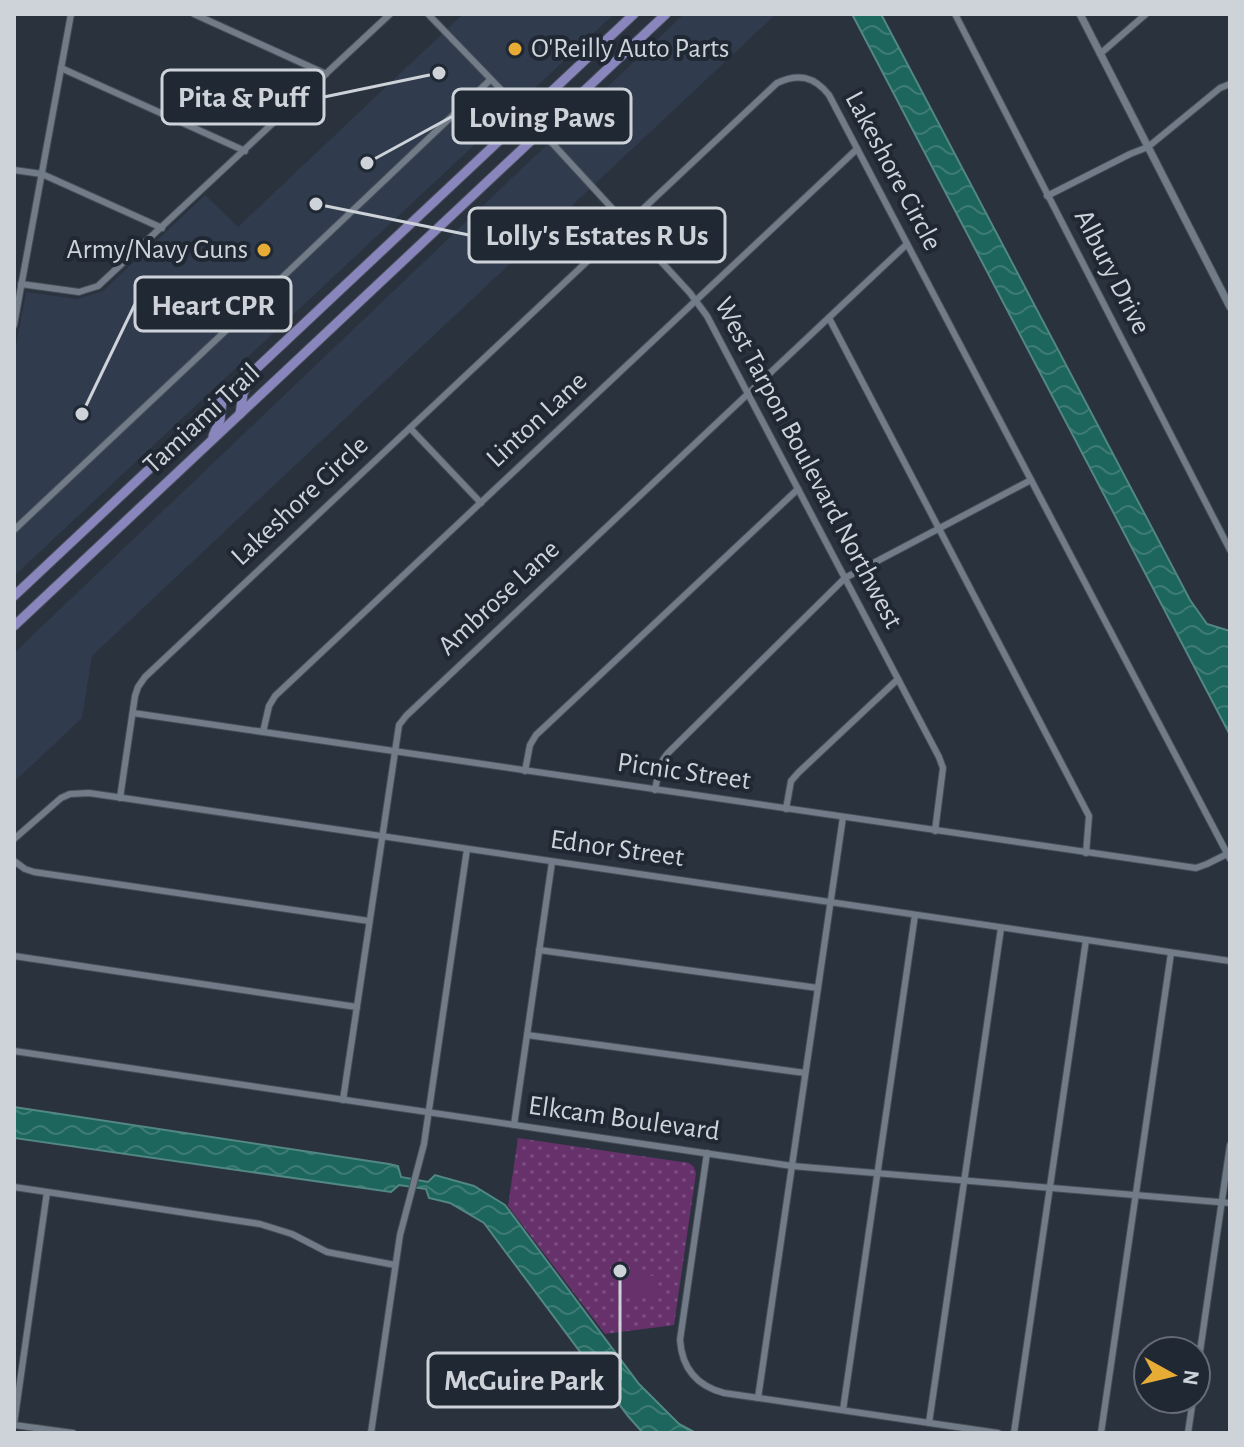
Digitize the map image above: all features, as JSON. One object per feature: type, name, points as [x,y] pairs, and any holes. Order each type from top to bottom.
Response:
[{"type":"main road","name":"Tamiami Trail","points":[[14,596],[634,14]]},
{"type":"main road","name":"Tamiami Trail","points":[[14,626],[666,14]]},
{"type":"main road","points":[[240,414],[243,394],[252,373]]},
{"type":"main road","points":[[210,443],[220,420],[222,401]]},
{"type":"street","points":[[14,325],[71,14]]},
{"type":"street","points":[[194,14],[326,74]]},
{"type":"street","points":[[21,284],[79,292],[106,280],[390,14]]},
{"type":"street","name":"West Tarpon Boulevard Northwest","points":[[428,14],[541,131],[696,301],[712,324],[939,757],[943,768],[935,831]]},
{"type":"street","name":"Albury Drive","points":[[955,14],[1230,550]]},
{"type":"street","points":[[1080,14],[1230,307]]},
{"type":"street","points":[[1100,54],[1146,14]]},
{"type":"street","points":[[61,68],[245,151]]},
{"type":"street","name":"Lakeshore Circle","points":[[120,798],[138,687],[145,677],[777,83],[800,76],[821,85],[829,95],[1229,856]]},
{"type":"street","points":[[250,308],[490,80]]},
{"type":"street","points":[[1047,196],[1148,147],[1220,88],[1230,84]]},
{"type":"street","name":"Linton Lane","points":[[263,732],[269,706],[275,696],[857,149]]},
{"type":"street","points":[[14,170],[42,174],[162,228]]},
{"type":"street","name":"Ambrose Lane","points":[[343,1100],[399,725],[907,244]]},
{"type":"street","points":[[244,304],[250,308],[252,315],[249,321],[236,321],[236,308],[244,304]]},
{"type":"street","points":[[829,318],[1089,816],[1086,853]]},
{"type":"street","name":"Tamiami Trail","points":[[14,530],[236,321]]},
{"type":"street","points":[[410,428],[481,503]]},
{"type":"street","points":[[655,790],[660,764],[667,754],[845,578],[1031,480]]},
{"type":"street","points":[[525,771],[530,745],[536,735],[798,489]]},
{"type":"street","points":[[786,809],[791,781],[898,679]]},
{"type":"street","name":"Picnic Street","points":[[133,713],[1196,868],[1229,856]]},
{"type":"street","name":"Ednor Street","points":[[14,839],[53,803],[70,794],[89,793],[1230,961]]},
{"type":"street","points":[[758,1398],[843,817]]},
{"type":"street","points":[[371,1433],[402,1224],[417,1173],[428,1112],[467,849]]},
{"type":"street","points":[[14,861],[34,872],[369,921]]},
{"type":"street","points":[[514,1125],[552,862]]},
{"type":"street","points":[[843,1410],[915,915]]},
{"type":"street","points":[[929,1423],[1001,928]]},
{"type":"street","points":[[1014,1433],[1086,940]]},
{"type":"street","points":[[539,950],[818,988]]},
{"type":"street","points":[[1101,1433],[1171,953]]},
{"type":"street","points":[[14,956],[357,1007]]},
{"type":"street","points":[[527,1035],[805,1073]]},
{"type":"street","name":"Elkcam Boulevard","points":[[14,1051],[792,1166],[1226,1202]]},
{"type":"street","points":[[1203,1335],[1226,1202],[1230,1145]]},
{"type":"street","points":[[707,1153],[680,1340],[684,1362],[700,1382],[714,1391],[998,1433]]},
{"type":"street","points":[[14,1187],[260,1224],[292,1234],[327,1252],[395,1265]]},
{"type":"street","points":[[47,1192],[14,1424],[73,1433]]},
{"type":"shaded area","points":[[463,14],[614,14],[14,576],[14,358],[26,292],[77,299],[103,291],[205,195],[238,227]]},
{"type":"shaded area","points":[[684,14],[776,14],[92,656],[82,718],[14,782],[14,653]]},
{"type":"shaded area","points":[[518,1138],[689,1163],[694,1167],[696,1173],[674,1325],[605,1334],[508,1206]]},
{"type":"shaded area","points":[[627,1272],[659,1277],[656,1298],[624,1293]]},
{"type":"water","points":[[852,14],[881,14],[1190,600],[1207,624],[1230,631],[1230,735]]},
{"type":"water","points":[[14,1107],[389,1164],[398,1166],[401,1177],[428,1182],[435,1175],[474,1186],[505,1205],[639,1384],[679,1424],[696,1433],[643,1433],[484,1223],[450,1203],[429,1198],[426,1189],[399,1185],[391,1192],[14,1138]]},
{"type":"place","name":"O'Reilly Auto Parts","points":[[515,49]]},
{"type":"place","name":"Pita & Puff","points":[[439,73]]},
{"type":"place","name":"Loving Paws","points":[[367,163]]},
{"type":"place","name":"Lolly's Estates R Us","points":[[316,204]]},
{"type":"place","name":"Army/Navy Guns","points":[[264,250]]},
{"type":"place","name":"Heart CPR","points":[[82,414]]},
{"type":"place","name":"McGuire Park","points":[[620,1271]]}]
